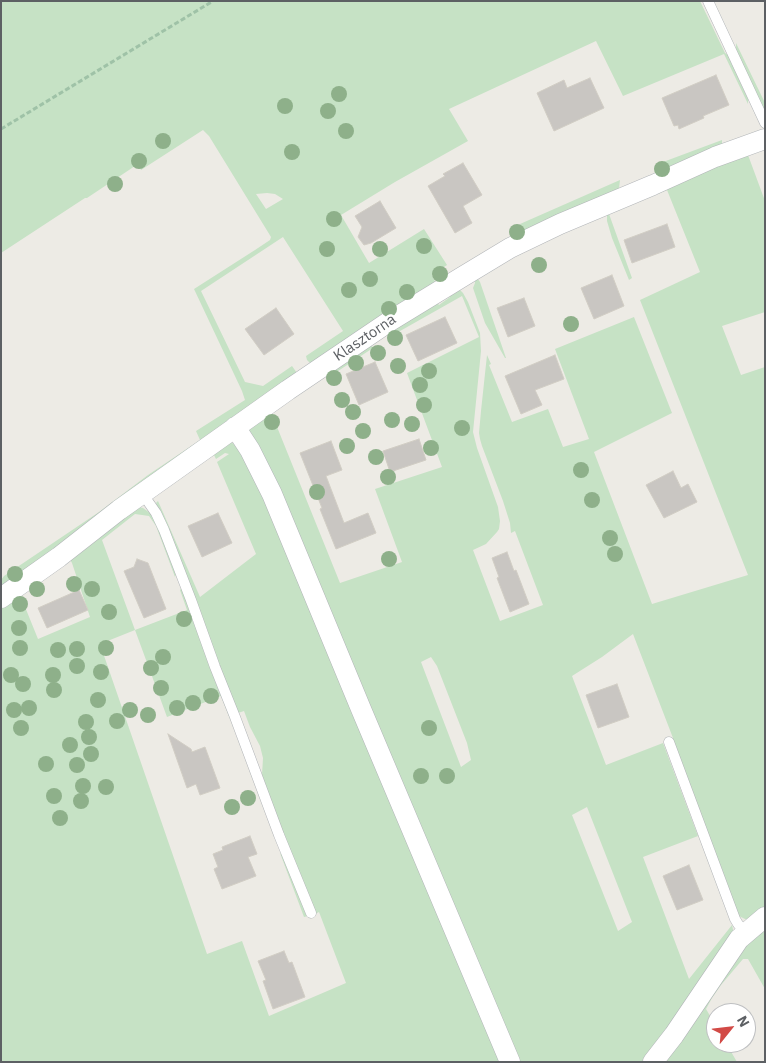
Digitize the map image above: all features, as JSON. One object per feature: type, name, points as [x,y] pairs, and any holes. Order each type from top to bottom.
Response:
[{"type":"street","name":"Klasztorna","points":[[1,598],[59,557],[142,493],[375,330],[508,250],[525,240],[596,208],[722,154],[765,139]]},
{"type":"street","points":[[236,427],[255,458],[272,494],[510,1062]]},
{"type":"street","points":[[653,1062],[674,1036],[736,942],[745,932],[765,917]]},
{"type":"lane","points":[[708,1],[765,124]]},
{"type":"lane","points":[[142,493],[156,512],[164,530],[279,834],[311,913]]},
{"type":"lane","points":[[668,742],[735,919],[745,932]]},
{"type":"path","points":[[1,129],[213,1]]},
{"type":"green space","points":[[1,1],[700,1],[748,99],[748,104],[724,54],[623,96],[596,41],[449,109],[468,141],[341,215],[369,263],[424,229],[447,265],[432,275],[436,284],[311,364],[306,356],[343,331],[283,237],[201,291],[245,382],[263,386],[292,366],[297,373],[1,592],[1,580],[4,576],[99,512],[148,475],[200,440],[196,431],[245,400],[194,289],[270,240],[271,237],[209,136],[203,130],[141,170],[138,164],[1,253]],"holes":[[[256,194],[275,194],[283,199],[266,209]]]},
{"type":"green space","points":[[736,43],[765,103],[765,114],[736,51]]},
{"type":"green space","points":[[722,140],[722,147],[660,175],[655,165]]},
{"type":"green space","points":[[748,155],[765,201],[765,312],[722,326],[741,375],[765,367],[765,911],[748,920],[739,916],[734,906],[633,634],[572,676],[606,765],[663,743],[698,836],[643,857],[689,979],[732,925],[734,934],[646,1062],[515,1062],[249,430],[250,427],[271,412],[340,583],[402,562],[375,489],[442,467],[407,373],[479,337],[462,296],[393,335],[391,331],[435,300],[439,305],[450,297],[449,295],[459,289],[468,302],[480,333],[481,351],[473,432],[498,507],[500,521],[499,529],[486,544],[473,550],[500,621],[543,605],[515,531],[511,533],[503,501],[480,439],[487,355],[491,364],[489,365],[512,422],[548,409],[563,447],[589,439],[555,349],[634,317],[672,413],[594,452],[652,604],[748,575],[640,300],[700,272],[667,190],[609,214],[632,278],[629,280],[607,221],[607,213],[735,157],[737,160]],"holes":[[[431,657],[437,666],[467,743],[471,760],[461,767],[421,662]],[[587,807],[632,922],[618,931],[572,815]]]},
{"type":"green space","points":[[620,180],[619,188],[615,192],[525,232],[520,224]]},
{"type":"green space","points":[[475,275],[480,282],[506,358],[485,323],[473,288]]},
{"type":"green space","points":[[369,341],[373,348],[332,375],[329,367]]},
{"type":"green space","points":[[230,441],[245,454],[505,1062],[1,1062],[1,604],[19,591],[23,595],[21,597],[38,639],[90,617],[68,556],[139,507],[150,513],[157,522],[176,574],[175,577],[156,526],[149,516],[135,514],[102,540],[135,630],[100,644],[207,954],[242,941],[269,1016],[346,983],[319,912],[315,914],[290,853],[262,775],[263,758],[260,746],[244,711],[238,713],[156,503],[158,501],[200,597],[256,554],[217,462],[229,454],[225,453],[216,459],[213,453]]},
{"type":"green space","points":[[182,587],[234,729],[221,696],[167,717],[135,630],[187,610],[180,590]]},
{"type":"green space","points":[[280,853],[283,856],[308,916],[304,917]]},
{"type":"green space","points":[[765,923],[765,989],[748,959],[743,959],[721,985],[709,1003],[706,1003],[706,1053],[732,1053],[737,1062],[658,1062],[729,960]]},
{"type":"building","points":[[716,75],[729,105],[679,129],[678,125],[674,126],[662,98]]},
{"type":"building","points":[[590,78],[604,108],[554,131],[537,93],[564,80],[567,88]]},
{"type":"building","points":[[463,163],[482,195],[463,206],[472,223],[455,233],[428,186],[445,176],[443,174]]},
{"type":"building","points":[[380,201],[396,228],[371,243],[364,245],[358,237],[362,227],[355,216]]},
{"type":"building","points":[[667,224],[675,247],[632,263],[624,240]]},
{"type":"building","points":[[612,275],[624,306],[594,319],[581,288]]},
{"type":"building","points":[[524,298],[535,326],[508,337],[497,308]]},
{"type":"building","points":[[276,308],[294,334],[264,355],[245,329]]},
{"type":"building","points":[[445,317],[457,343],[418,361],[406,335]]},
{"type":"building","points":[[555,355],[564,379],[535,390],[542,405],[521,414],[505,376]]},
{"type":"building","points":[[375,362],[388,392],[359,405],[346,374]]},
{"type":"building","points":[[419,439],[426,460],[390,472],[383,451]]},
{"type":"building","points":[[331,441],[342,470],[326,476],[344,523],[368,513],[376,533],[336,549],[300,453]]},
{"type":"building","points":[[673,471],[681,488],[688,484],[697,502],[664,518],[646,485]]},
{"type":"building","points":[[218,513],[232,543],[202,557],[188,526]]},
{"type":"building","points":[[507,552],[529,604],[510,612],[497,578],[499,577],[492,558]]},
{"type":"building","points":[[137,559],[148,563],[166,609],[144,618],[124,571],[134,567]]},
{"type":"building","points":[[79,590],[88,610],[47,628],[38,608]]},
{"type":"building","points":[[617,684],[629,717],[598,728],[586,695]]},
{"type":"building","points":[[168,734],[191,749],[192,752],[205,747],[220,788],[200,795],[196,784],[187,788]]},
{"type":"building","points":[[250,836],[257,854],[248,857],[256,876],[222,889],[214,869],[218,867],[213,854],[223,850],[222,847]]},
{"type":"building","points":[[689,865],[703,900],[677,910],[663,876]]},
{"type":"building","points":[[284,951],[289,963],[292,962],[305,997],[273,1009],[263,981],[266,980],[258,961]]}]
